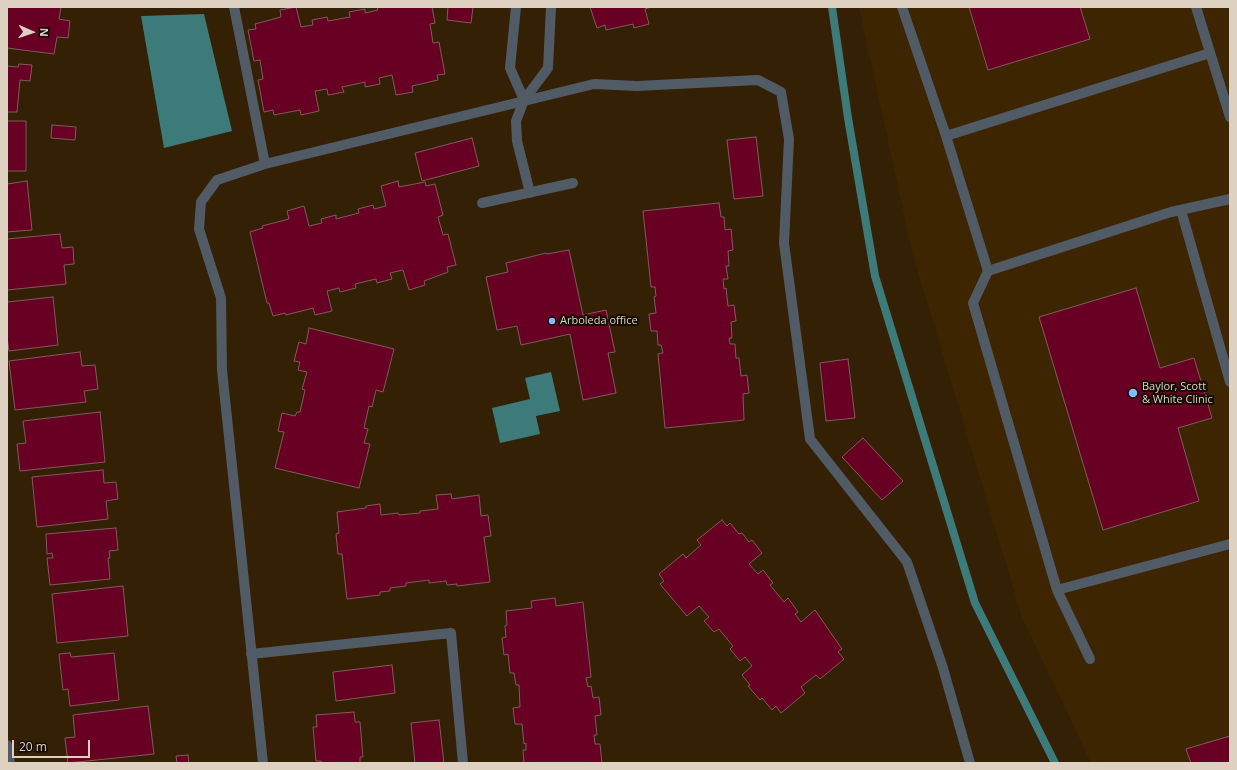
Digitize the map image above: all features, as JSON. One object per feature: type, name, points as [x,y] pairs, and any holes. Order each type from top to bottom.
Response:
[{"type":"street","points":[[234,7],[265,164]]},
{"type":"street","points":[[516,7],[510,68],[524,100]]},
{"type":"street","points":[[530,193],[517,141],[516,120],[524,100],[548,68],[551,7]]},
{"type":"street","points":[[902,7],[946,136],[988,271],[973,303],[1057,590],[1090,659]]},
{"type":"street","points":[[1196,7],[1230,117]]},
{"type":"street","points":[[946,136],[1210,52]]},
{"type":"street","points":[[263,763],[222,370],[221,298],[199,229],[201,202],[217,180],[265,164],[594,84],[637,86],[758,80],[781,92],[788,139],[784,243],[810,440],[907,562],[943,668],[970,763]]},
{"type":"street","points":[[482,203],[573,183]]},
{"type":"street","points":[[988,271],[1181,210],[1230,198]]},
{"type":"street","points":[[1181,210],[1230,382]]},
{"type":"street","points":[[1057,590],[1230,544]]},
{"type":"street","points":[[251,654],[451,633],[464,763]]},
{"type":"street","points":[[7,745],[10,763]]},
{"type":"shaded area","points":[[859,7],[1230,7],[1230,763],[1091,763],[1022,617],[913,255]]},
{"type":"water","points":[[204,14],[232,131],[164,148],[141,16]]},
{"type":"water","points":[[551,372],[560,411],[536,416],[540,434],[500,443],[492,408],[530,399],[525,378]]},
{"type":"building","points":[[7,7],[61,7],[59,19],[70,21],[68,38],[57,37],[54,54],[7,48]]},
{"type":"building","points":[[296,7],[301,27],[313,25],[312,20],[327,17],[328,21],[350,17],[349,12],[365,9],[365,13],[378,10],[377,7],[432,7],[435,23],[430,24],[433,43],[439,42],[445,74],[437,75],[438,80],[412,86],[413,92],[396,95],[392,75],[379,78],[380,84],[365,87],[365,82],[342,87],[344,92],[328,95],[327,89],[315,91],[319,111],[301,115],[300,110],[274,115],[273,110],[264,112],[258,80],[263,79],[260,60],[254,61],[248,30],[256,29],[255,24],[281,17],[280,10]]},
{"type":"building","points":[[448,7],[473,7],[471,23],[447,20]]},
{"type":"building","points":[[590,7],[651,7],[645,9],[649,24],[634,28],[633,24],[606,30],[605,25],[597,28]]},
{"type":"building","points":[[969,7],[1080,7],[1090,39],[988,70]]},
{"type":"building","points":[[19,64],[32,65],[30,81],[20,80],[17,112],[7,112],[7,66],[18,67]]},
{"type":"building","points":[[7,121],[26,121],[26,171],[7,171]]},
{"type":"building","points":[[52,125],[76,127],[75,140],[51,138]]},
{"type":"building","points":[[756,137],[763,196],[734,199],[727,140]]},
{"type":"building","points":[[472,138],[479,166],[422,181],[415,153]]},
{"type":"building","points":[[27,181],[32,230],[7,232],[7,184]]},
{"type":"building","points":[[398,181],[399,187],[425,182],[426,186],[435,184],[443,215],[438,217],[443,235],[448,234],[456,265],[447,267],[448,272],[424,281],[425,285],[409,290],[403,270],[390,273],[392,279],[377,283],[376,279],[355,284],[356,288],[340,292],[339,288],[327,291],[332,311],[315,315],[313,308],[286,315],[285,313],[273,316],[269,303],[267,303],[250,232],[263,228],[262,226],[289,219],[287,211],[304,206],[309,226],[322,223],[321,219],[336,215],[336,219],[359,213],[358,209],[373,205],[374,209],[386,206],[381,186]]},
{"type":"building","points":[[719,203],[721,217],[724,217],[725,230],[731,229],[733,250],[728,251],[729,266],[726,266],[728,279],[723,279],[724,289],[726,288],[728,306],[734,305],[736,321],[731,322],[732,338],[729,338],[730,344],[735,344],[736,358],[739,358],[741,376],[747,375],[749,393],[743,394],[744,420],[665,428],[658,354],[663,353],[661,345],[658,345],[657,331],[651,331],[649,314],[656,313],[654,297],[656,296],[655,287],[651,287],[643,211]]},
{"type":"building","points":[[60,234],[62,248],[73,247],[74,264],[64,265],[66,284],[7,290],[7,239]]},
{"type":"building","name":"Arboleda office","points":[[569,250],[583,315],[606,310],[615,352],[608,353],[616,393],[583,400],[570,334],[521,345],[517,326],[497,330],[486,277],[508,272],[506,263],[546,253]]},
{"type":"building","name":"Baylor, Scott & White Clinic","points":[[1136,288],[1160,368],[1194,358],[1212,418],[1178,428],[1199,501],[1103,530],[1039,317]]},
{"type":"building","points":[[53,297],[58,345],[9,351],[7,337],[7,298],[8,302]]},
{"type":"building","points":[[309,328],[394,349],[383,392],[376,390],[372,407],[369,406],[364,428],[368,429],[364,443],[370,444],[359,488],[275,468],[284,432],[278,431],[282,413],[295,416],[297,412],[300,412],[305,390],[302,389],[307,372],[298,370],[300,362],[294,361],[299,342],[306,344]]},
{"type":"building","points":[[80,352],[82,366],[95,365],[98,389],[84,391],[86,402],[15,410],[9,361]]},
{"type":"building","points":[[848,359],[855,418],[826,421],[820,363]]},
{"type":"building","points":[[100,412],[105,462],[20,471],[17,444],[26,443],[23,421]]},
{"type":"building","points":[[863,438],[903,481],[882,500],[842,457]]},
{"type":"building","points":[[103,470],[104,483],[116,482],[118,499],[106,501],[108,519],[37,527],[32,477]]},
{"type":"building","points":[[451,494],[452,499],[479,495],[481,516],[488,515],[491,536],[484,537],[490,582],[457,586],[457,584],[447,585],[446,581],[429,583],[429,580],[406,583],[406,586],[390,588],[390,591],[380,592],[380,595],[347,599],[342,554],[338,554],[336,534],[339,533],[337,512],[366,508],[366,506],[380,504],[381,515],[420,513],[420,511],[438,509],[436,495]]},
{"type":"building","points":[[722,520],[727,526],[730,523],[739,534],[742,533],[749,542],[752,540],[762,553],[749,564],[758,574],[763,570],[773,583],[770,585],[784,602],[788,598],[798,612],[795,614],[801,622],[815,610],[842,649],[838,652],[844,659],[820,679],[816,675],[801,687],[805,693],[781,713],[776,706],[772,710],[762,698],[760,700],[748,686],[750,685],[742,675],[752,666],[745,657],[740,661],[730,649],[733,646],[719,629],[714,632],[704,621],[709,617],[699,606],[687,616],[660,584],[664,581],[659,574],[683,554],[686,558],[701,545],[697,540]]},
{"type":"building","points":[[116,528],[118,550],[109,551],[110,558],[108,558],[110,579],[50,585],[47,558],[53,558],[52,553],[47,554],[46,534]]},
{"type":"building","points":[[123,586],[128,636],[57,643],[52,594]]},
{"type":"building","points":[[555,598],[556,606],[583,602],[591,677],[586,678],[588,687],[591,686],[593,698],[599,697],[601,715],[595,716],[597,735],[594,735],[595,744],[600,744],[602,763],[524,763],[523,750],[526,750],[526,743],[524,744],[522,724],[515,724],[513,708],[520,707],[519,685],[516,685],[514,673],[510,673],[508,654],[504,655],[502,638],[506,637],[506,611],[532,608],[531,601]]},
{"type":"building","points":[[70,653],[71,657],[114,653],[119,700],[70,706],[68,689],[63,690],[59,654]]},
{"type":"building","points":[[392,665],[395,693],[336,701],[333,672]]},
{"type":"building","points":[[148,706],[154,754],[68,763],[65,738],[75,737],[73,715]]},
{"type":"building","points":[[354,712],[355,722],[360,722],[363,757],[360,757],[360,763],[322,763],[321,761],[316,761],[313,727],[317,727],[316,715]]},
{"type":"building","points":[[439,720],[444,763],[415,763],[411,723]]},
{"type":"building","points":[[1230,736],[1230,763],[1191,763],[1186,749]]},
{"type":"building","points":[[188,755],[189,763],[177,763],[176,756]]},
{"type":"waterway","points":[[832,7],[848,118],[875,276],[975,603],[1055,763]]},
{"type":"place","name":"Arboleda office","points":[[552,321]]},
{"type":"place","name":"Baylor, Scott & White Clinic","points":[[1133,393]]}]
